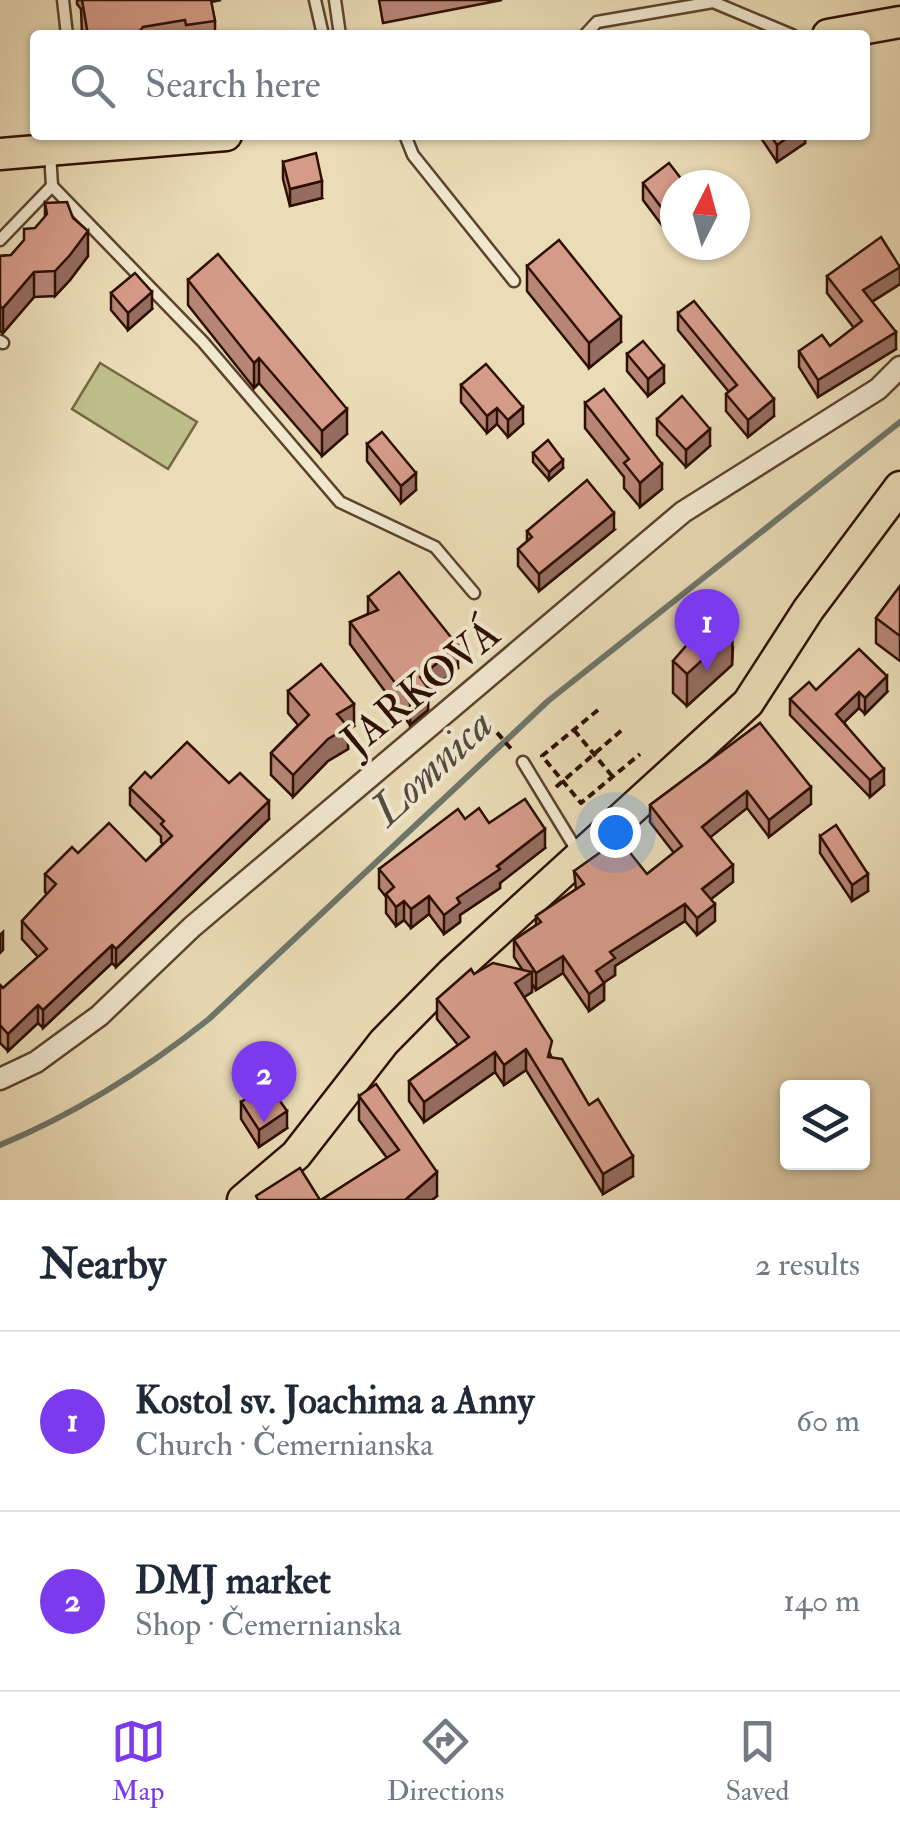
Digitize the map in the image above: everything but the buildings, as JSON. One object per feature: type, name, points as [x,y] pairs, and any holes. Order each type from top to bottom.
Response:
[{"type":"main road","points":[[856,30],[900,22]]},
{"type":"main road","points":[[0,154],[50,152],[84,142],[125,140]]},
{"type":"main road","points":[[243,1200],[296,1155],[384,1042],[580,855],[748,704],[808,610],[900,488]]},
{"type":"street","name":"JARKOVÁ","points":[[0,1079],[36,1062],[99,1016],[192,927],[684,512],[878,389],[900,367]]},
{"type":"lane","points":[[63,0],[66,30]]},
{"type":"lane","points":[[316,0],[322,30]]},
{"type":"lane","points":[[334,0],[339,30]]},
{"type":"lane","points":[[590,30],[597,22],[713,2],[780,30]]},
{"type":"lane","points":[[407,140],[413,155],[514,281]]},
{"type":"lane","points":[[50,152],[52,186],[203,342],[340,502],[435,547],[474,593]]},
{"type":"lane","points":[[0,240],[52,186]]},
{"type":"lane","points":[[523,762],[580,855]]},
{"type":"path","points":[[598,710],[542,756],[581,803],[640,754]]},
{"type":"path","points":[[490,725],[523,762]]},
{"type":"path","points":[[574,730],[613,777]]},
{"type":"path","points":[[544,797],[622,730]]},
{"type":"green space","points":[[100,363],[197,422],[168,469],[72,409]]},
{"type":"waterway","name":"Lomnica","points":[[0,1145],[109,1089],[209,1019],[548,701],[900,422]]},
{"type":"place","name":"Kostol sv. Joachima a Anny","points":[[707,671]]},
{"type":"place","name":"DMJ market","points":[[264,1123]]}]
